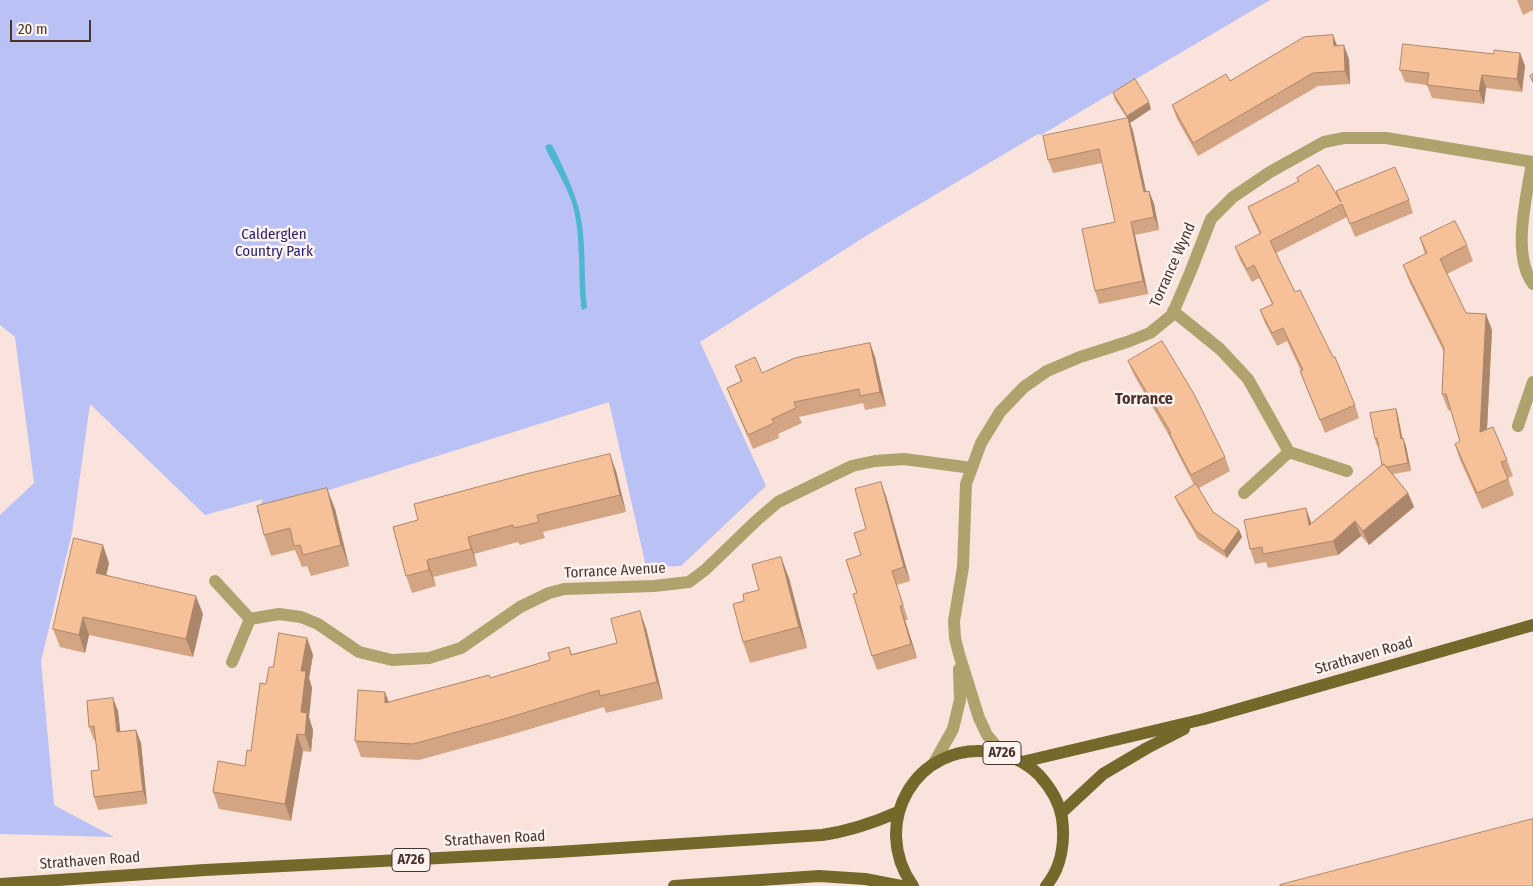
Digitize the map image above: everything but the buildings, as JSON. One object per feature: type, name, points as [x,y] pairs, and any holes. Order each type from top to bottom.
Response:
[{"type":"main road","name":"Strathaven Road","points":[[1022,762],[1204,719],[1533,625]]},
{"type":"main road","name":"Strathaven Road","points":[[1061,813],[1102,774],[1147,748],[1204,719]]},
{"type":"main road","name":"A726","points":[[913,886],[899,861],[896,845],[895,828],[903,798],[911,785],[934,763],[956,754],[979,750],[1003,754],[1022,762],[1046,784],[1055,798],[1061,813],[1064,832],[1062,852],[1056,870],[1046,886]]},
{"type":"main road","name":"Strathaven Road","points":[[0,884],[205,870],[557,852],[822,835],[865,826],[898,812]]},
{"type":"main road","points":[[674,886],[841,876],[901,886]]},
{"type":"street","name":"Torrance Wynd","points":[[1003,754],[987,735],[979,718],[959,654],[955,638],[954,621],[963,567],[966,484],[981,443],[1000,412],[1024,387],[1047,372],[1150,333],[1172,315],[1211,219],[1233,197],[1270,172],[1324,142],[1344,138],[1386,138],[1533,162]]},
{"type":"street","points":[[1533,162],[1522,231],[1523,258],[1529,279],[1533,284]]},
{"type":"street","points":[[1173,311],[1220,349],[1248,379],[1289,452],[1347,471]]},
{"type":"street","points":[[1518,426],[1533,382]]},
{"type":"street","points":[[1244,493],[1289,452]]},
{"type":"street","name":"Torrance Avenue","points":[[250,619],[279,614],[300,617],[318,624],[359,652],[392,660],[430,658],[461,648],[520,607],[564,588],[654,586],[689,582],[705,570],[778,502],[852,466],[875,461],[904,459],[972,468]]},
{"type":"street","points":[[215,581],[250,619],[232,662]]},
{"type":"street","name":"Torrance Wynd","points":[[934,763],[953,729],[960,700],[959,654]]},
{"type":"green space","name":"Calderglen Country Park","points":[[0,0],[1270,0],[869,234],[700,342],[766,486],[681,566],[646,567],[609,402],[256,513],[263,499],[205,515],[90,404],[72,533],[41,661],[54,805],[114,837],[0,834],[0,515],[34,483],[15,337],[0,325]]},
{"type":"shaded area","points":[[548,144],[552,145],[567,176],[579,209],[584,246],[587,308],[582,310],[578,233],[574,210],[565,186],[545,147]]},
{"type":"district","name":"Torrance","points":[[1144,400]]}]
